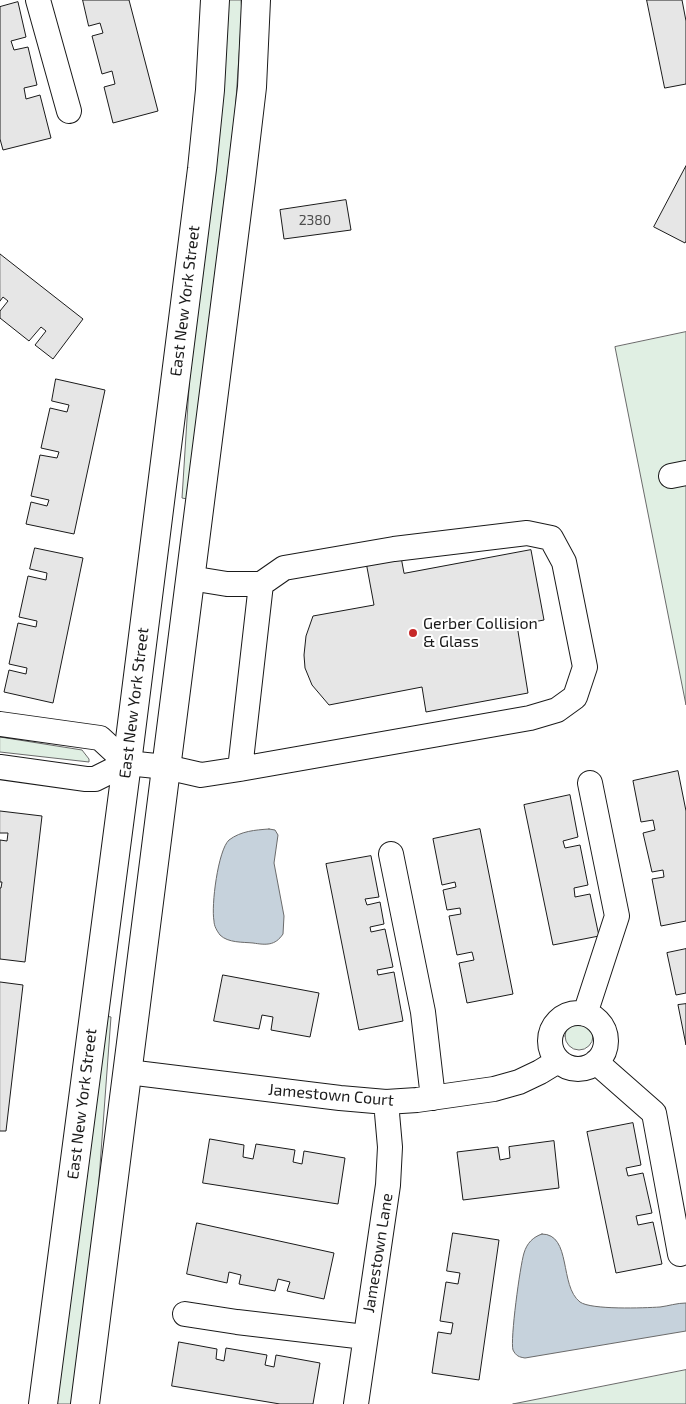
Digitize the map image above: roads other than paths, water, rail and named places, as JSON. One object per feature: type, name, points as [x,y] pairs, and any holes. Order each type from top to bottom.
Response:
[{"type":"main road","name":"East New York Street","points":[[43,1404],[127,763],[202,168],[210,90],[215,0]]},
{"type":"main road","points":[[85,1404],[250,97],[256,0]]},
{"type":"street","points":[[38,0],[69,111]]},
{"type":"street","points":[[0,767],[86,779],[95,779],[127,763],[166,767],[201,775],[240,769],[530,718],[557,710],[575,697],[586,667],[564,562],[551,538],[527,533],[394,549],[284,568],[261,584],[227,584],[190,578]]},
{"type":"street","points":[[240,769],[261,584]]},
{"type":"street","points":[[0,724],[100,738],[127,763]]},
{"type":"street","points":[[585,1014],[617,916],[590,783]]},
{"type":"street","points":[[391,854],[423,1012],[433,1098]]},
{"type":"street","points":[[585,1014],[600,1023],[606,1039],[605,1048],[602,1056],[596,1062],[581,1069],[573,1068],[558,1060],[553,1053],[551,1035],[554,1027],[567,1015],[585,1014]]},
{"type":"street","name":"Jamestown Court","points":[[128,1072],[386,1102],[433,1098],[494,1089],[519,1082],[540,1072],[558,1060]]},
{"type":"street","points":[[596,1062],[654,1113],[680,1254]]},
{"type":"street","name":"Jamestown Lane","points":[[356,1404],[388,1185],[390,1147],[386,1102]]},
{"type":"street","points":[[185,1314],[365,1337]]},
{"type":"place","name":"Gerber Collision & Glass","points":[[413,633]]}]
